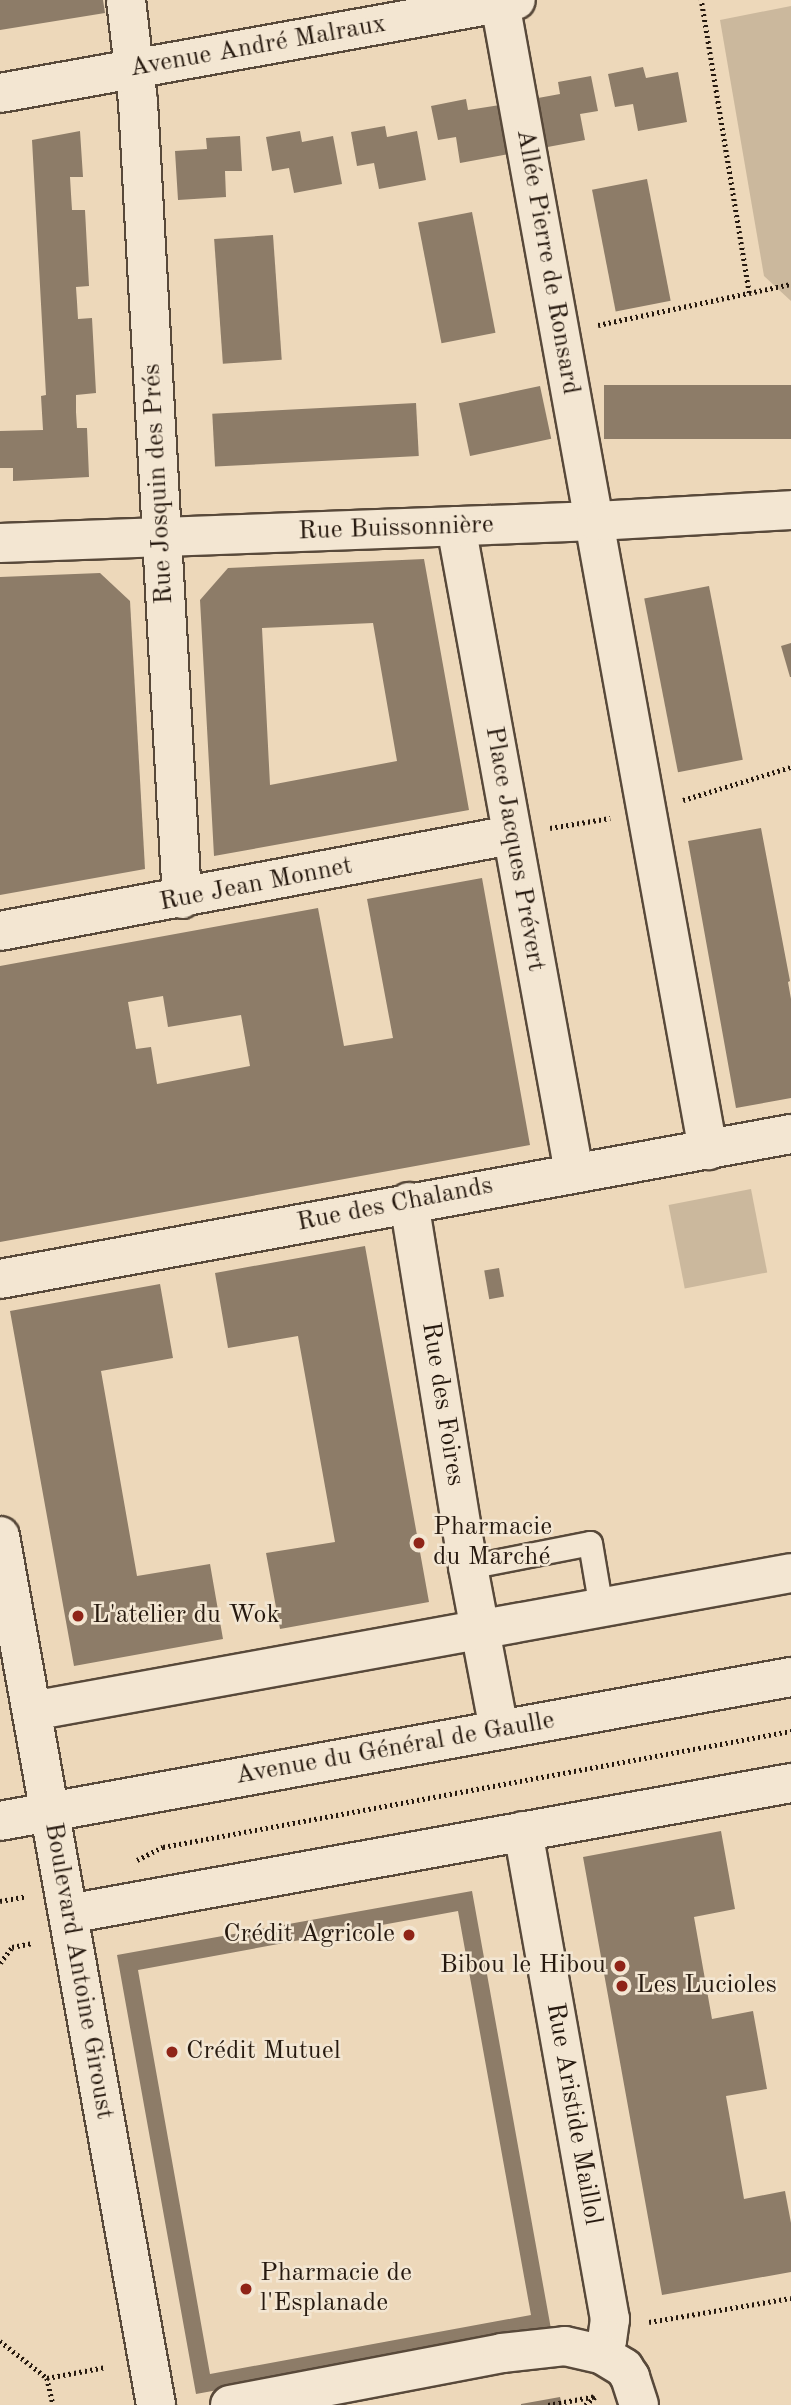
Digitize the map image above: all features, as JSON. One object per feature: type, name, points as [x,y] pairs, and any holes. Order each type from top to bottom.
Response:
[{"type":"street","name":"Rue Josquin des Prés","points":[[126,0],[135,69],[182,899]]},
{"type":"street","name":"Avenue André Malraux","points":[[0,93],[508,1]]},
{"type":"street","name":"Allée Pierre de Ronsard","points":[[508,1],[560,333],[596,521]]},
{"type":"street","name":"Rue Buissonnière","points":[[0,543],[596,521],[791,510]]},
{"type":"street","points":[[596,521],[708,1150]]},
{"type":"street","name":"Place Jacques Prévert","points":[[456,526],[574,1172]]},
{"type":"street","name":"Rue Jean Monnet","points":[[0,931],[182,899],[511,835]]},
{"type":"street","name":"Rue des Chalands","points":[[0,1279],[791,1134]]},
{"type":"street","name":"Rue des Foires","points":[[409,1202],[468,1567],[499,1730]]},
{"type":"street","name":"Boulevard Antoine Giroust","points":[[0,1536],[156,2405]]},
{"type":"street","points":[[32,1711],[791,1573]]},
{"type":"street","name":"Avenue du Général de Gaulle","points":[[0,1821],[791,1677]]},
{"type":"street","points":[[68,1914],[791,1783]]},
{"type":"street","name":"Rue Aristide Maillol","points":[[523,1831],[610,2319],[607,2340],[601,2354]]},
{"type":"street","points":[[230,2405],[502,2353],[565,2346],[601,2354],[624,2368],[630,2377],[639,2405]]},
{"type":"lane","points":[[468,1567],[590,1544],[601,1608]]},
{"type":"path","points":[[701,0],[749,293]]},
{"type":"path","points":[[560,333],[791,284]]},
{"type":"path","points":[[135,1861],[163,1847],[791,1731]]},
{"type":"path","points":[[0,1963],[12,1947],[32,1943]]},
{"type":"path","points":[[647,2312],[649,2324],[791,2298]]},
{"type":"path","points":[[0,2341],[47,2378],[53,2405]]},
{"type":"path","points":[[47,2378],[106,2367]]},
{"type":"path","points":[[585,2405],[596,2396]]},
{"type":"path","points":[[548,2405],[561,2403]]},
{"type":"shaded area","points":[[791,6],[791,301],[764,276],[720,20]]},
{"type":"shaded area","points":[[751,1189],[767,1272],[685,1288],[669,1205]]},
{"type":"building","points":[[0,0],[103,0],[105,13],[0,30]]},
{"type":"building","points":[[643,67],[646,78],[678,72],[687,122],[638,131],[633,104],[615,107],[608,74]]},
{"type":"building","points":[[591,76],[598,111],[580,114],[585,140],[537,149],[527,100],[560,94],[558,82]]},
{"type":"building","points":[[466,99],[468,110],[500,105],[509,154],[460,163],[456,137],[438,140],[431,106]]},
{"type":"building","points":[[385,126],[387,137],[417,131],[426,180],[379,189],[374,163],[357,166],[351,132]]},
{"type":"building","points":[[80,131],[83,177],[70,177],[72,210],[85,210],[89,286],[76,287],[78,319],[92,318],[96,393],[76,395],[76,412],[77,428],[87,428],[89,477],[13,481],[13,468],[0,468],[0,431],[43,430],[41,396],[46,395],[32,140]]},
{"type":"building","points":[[300,131],[302,142],[333,136],[342,184],[294,193],[289,168],[272,171],[266,137]]},
{"type":"building","points":[[240,136],[242,171],[225,171],[226,197],[178,200],[175,151],[207,149],[206,138]]},
{"type":"building","points":[[647,179],[671,301],[616,311],[592,190]]},
{"type":"building","points":[[472,212],[495,333],[441,343],[418,222]]},
{"type":"building","points":[[273,235],[282,360],[223,364],[214,239]]},
{"type":"building","points":[[604,385],[791,385],[791,439],[604,439]]},
{"type":"building","points":[[540,386],[551,439],[470,456],[459,403]]},
{"type":"building","points":[[416,403],[419,456],[215,467],[212,414]]},
{"type":"building","points":[[424,559],[469,810],[214,856],[200,600],[228,568]],"holes":[[[373,623],[397,761],[270,785],[262,628]]]},
{"type":"building","points":[[100,573],[130,601],[145,869],[0,895],[0,577]]},
{"type":"building","points":[[709,586],[743,760],[678,772],[644,599]]},
{"type":"building","points":[[791,643],[791,677],[790,677],[781,646]]},
{"type":"building","points":[[761,828],[790,981],[791,1098],[736,1108],[688,841]]},
{"type":"building","points":[[482,878],[530,1145],[0,1242],[0,966],[318,908],[344,1046],[393,1038],[367,899]],"holes":[[[163,996],[168,1027],[241,1015],[250,1066],[157,1084],[151,1047],[136,1049],[128,1002]]]},
{"type":"building","points":[[365,1246],[429,1602],[280,1629],[266,1553],[335,1542],[298,1336],[228,1348],[215,1273]]},
{"type":"building","points":[[499,1268],[504,1297],[489,1299],[484,1271]]},
{"type":"building","points":[[160,1284],[173,1358],[101,1371],[137,1576],[210,1564],[223,1639],[74,1666],[10,1311]]},
{"type":"building","points":[[721,1831],[735,1909],[694,1917],[712,2019],[753,2011],[767,2089],[726,2096],[744,2199],[785,2191],[791,2223],[791,2272],[662,2295],[583,1857]]},
{"type":"building","points":[[472,1891],[551,2329],[196,2394],[117,1955]],"holes":[[[458,1911],[531,2315],[210,2374],[138,1970]]]},
{"type":"building","points":[[560,2397],[562,2405],[521,2405],[521,2404]]},
{"type":"place","name":"Pharmacie du Marché","points":[[419,1543]]},
{"type":"place","name":"L'atelier du Wok","points":[[78,1616]]},
{"type":"place","name":"Crédit Agricole","points":[[409,1935]]},
{"type":"place","name":"Bibou le Hibou","points":[[620,1966]]},
{"type":"place","name":"Les Lucioles","points":[[622,1986]]},
{"type":"place","name":"Crédit Mutuel","points":[[172,2052]]},
{"type":"place","name":"Pharmacie de l'Esplanade","points":[[246,2289]]}]
